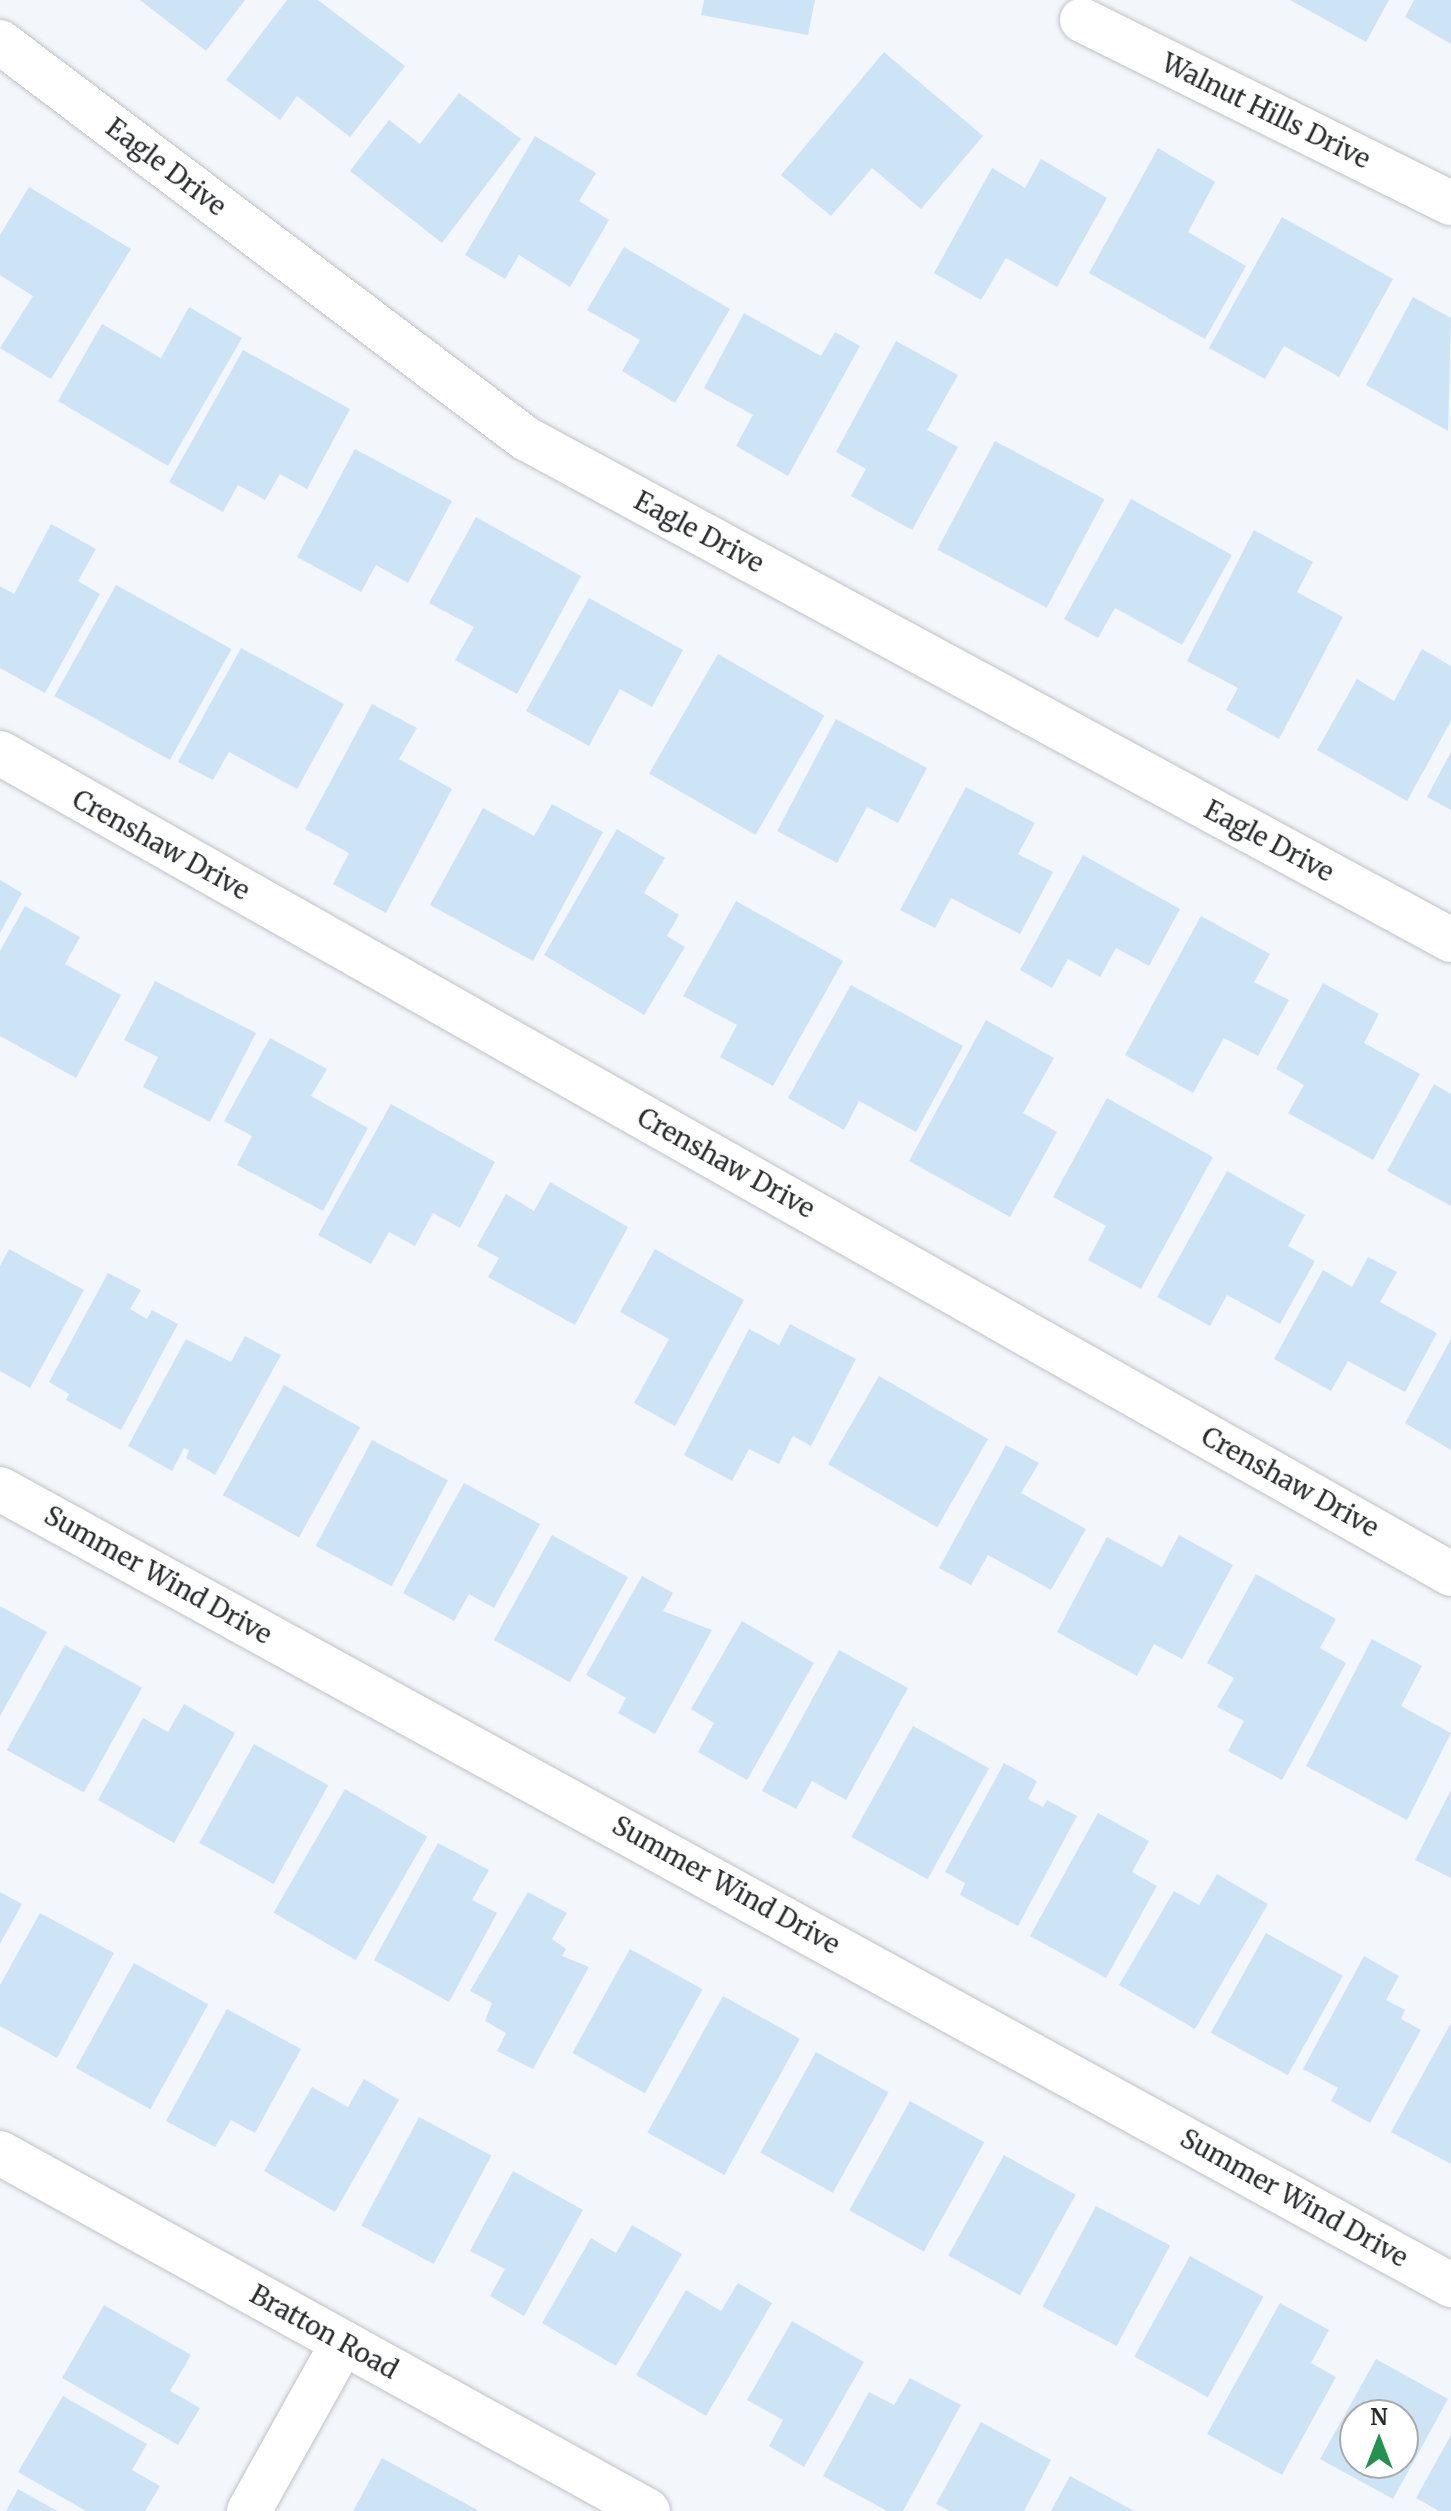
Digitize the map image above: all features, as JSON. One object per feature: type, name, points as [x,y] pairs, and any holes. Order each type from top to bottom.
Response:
[{"type":"street","name":"Walnut Hills Drive","points":[[1082,20],[1451,203]]},
{"type":"street","name":"Eagle Drive","points":[[0,42],[525,438],[1451,940]]},
{"type":"street","name":"Crenshaw Drive","points":[[0,753],[1451,1574]]},
{"type":"street","name":"Summer Wind Drive","points":[[0,1489],[1451,2285]]},
{"type":"street","name":"Bratton Road","points":[[0,2153],[648,2511]]},
{"type":"street","points":[[249,2511],[343,2342]]},
{"type":"building","points":[[140,0],[245,0],[206,51]]},
{"type":"building","points":[[287,0],[318,0],[405,66],[350,137],[297,96],[280,120],[226,80]]},
{"type":"building","points":[[704,0],[815,0],[808,35],[701,15]]},
{"type":"building","points":[[1290,0],[1389,0],[1366,42]]},
{"type":"building","points":[[1414,0],[1451,0],[1451,44],[1405,17]]},
{"type":"building","points":[[884,52],[983,136],[921,209],[872,168],[831,216],[781,175]]},
{"type":"building","points":[[459,93],[521,139],[442,243],[350,171],[389,120],[420,144]]},
{"type":"building","points":[[535,136],[596,173],[579,201],[609,220],[570,287],[519,255],[505,279],[465,255]]},
{"type":"building","points":[[1158,148],[1215,182],[1188,232],[1246,266],[1205,339],[1089,273]]},
{"type":"building","points":[[1041,159],[1107,198],[1057,287],[1006,258],[981,300],[934,273],[992,168],[1025,188]]},
{"type":"building","points":[[29,187],[131,249],[51,379],[0,348],[33,296],[0,275],[0,235]]},
{"type":"building","points":[[1282,217],[1393,279],[1339,377],[1284,346],[1265,379],[1209,348]]},
{"type":"building","points":[[624,247],[730,309],[675,403],[622,371],[640,340],[587,310]]},
{"type":"building","points":[[1413,297],[1451,318],[1448,431],[1366,385]]},
{"type":"building","points":[[189,307],[242,338],[168,466],[58,401],[102,324],[161,358]]},
{"type":"building","points":[[744,313],[821,356],[835,332],[860,346],[788,476],[736,446],[753,415],[704,388]]},
{"type":"building","points":[[896,341],[958,375],[927,430],[958,447],[912,530],[851,496],[866,469],[836,452]]},
{"type":"building","points":[[243,350],[350,409],[307,489],[280,474],[265,500],[238,485],[223,512],[169,482]]},
{"type":"building","points":[[995,441],[1104,499],[1047,608],[937,550]]},
{"type":"building","points":[[355,449],[452,501],[408,583],[376,565],[361,592],[297,557]]},
{"type":"building","points":[[1131,499],[1232,555],[1182,645],[1115,608],[1098,638],[1064,619]]},
{"type":"building","points":[[476,517],[581,576],[517,694],[455,660],[474,627],[429,603]]},
{"type":"building","points":[[51,524],[96,549],[78,581],[100,594],[45,693],[0,668],[0,586],[14,594]]},
{"type":"building","points":[[1254,530],[1313,562],[1297,592],[1343,617],[1279,739],[1226,710],[1238,688],[1187,661]]},
{"type":"building","points":[[116,585],[231,649],[170,760],[54,696]]},
{"type":"building","points":[[589,598],[683,650],[652,707],[620,689],[589,746],[526,711]]},
{"type":"building","points":[[241,648],[344,704],[297,789],[229,752],[213,780],[178,762]]},
{"type":"building","points":[[1422,649],[1451,666],[1451,721],[1407,801],[1317,750],[1357,679],[1394,701]]},
{"type":"building","points":[[718,654],[825,716],[756,835],[649,774]]},
{"type":"building","points":[[372,704],[417,728],[399,759],[452,789],[386,913],[333,884],[349,853],[305,829]]},
{"type":"building","points":[[836,719],[927,768],[898,823],[867,807],[837,863],[777,831]]},
{"type":"building","points":[[1451,752],[1451,810],[1427,797]]},
{"type":"building","points":[[966,787],[1035,823],[1018,854],[1053,872],[1020,934],[951,898],[935,928],[900,910]]},
{"type":"building","points":[[552,804],[603,832],[533,961],[430,905],[483,808],[534,836]]},
{"type":"building","points":[[617,829],[665,858],[644,893],[679,915],[667,936],[685,947],[644,1015],[544,955]]},
{"type":"building","points":[[1083,855],[1180,909],[1149,966],[1116,948],[1100,977],[1068,959],[1052,988],[1020,970]]},
{"type":"building","points":[[0,880],[22,893],[0,933]]},
{"type":"building","points":[[736,901],[843,961],[773,1086],[720,1057],[737,1025],[683,996]]},
{"type":"building","points":[[25,906],[80,937],[65,964],[121,995],[76,1078],[0,1036],[0,951]]},
{"type":"building","points":[[1201,916],[1270,954],[1254,982],[1289,1000],[1258,1056],[1224,1038],[1193,1093],[1125,1055]]},
{"type":"building","points":[[155,981],[256,1033],[210,1122],[143,1087],[158,1057],[124,1040]]},
{"type":"building","points":[[1323,983],[1379,1014],[1364,1043],[1420,1074],[1373,1160],[1288,1113],[1304,1085],[1276,1069]]},
{"type":"building","points":[[851,985],[963,1046],[916,1132],[859,1101],[844,1130],[788,1098]]},
{"type":"building","points":[[986,1020],[1054,1058],[1023,1113],[1057,1132],[1010,1217],[909,1161]]},
{"type":"building","points":[[270,1038],[327,1069],[311,1096],[368,1128],[323,1211],[237,1165],[252,1136],[224,1121]]},
{"type":"building","points":[[1434,1084],[1451,1094],[1451,1206],[1387,1171]]},
{"type":"building","points":[[1107,1098],[1213,1157],[1141,1289],[1088,1260],[1106,1226],[1053,1197]]},
{"type":"building","points":[[391,1104],[495,1162],[460,1228],[433,1213],[415,1246],[389,1232],[371,1264],[318,1235]]},
{"type":"building","points":[[1227,1171],[1305,1215],[1288,1246],[1315,1261],[1280,1324],[1227,1295],[1210,1326],[1157,1297]]},
{"type":"building","points":[[550,1182],[628,1227],[575,1325],[488,1277],[499,1258],[477,1246],[506,1194],[534,1211]]},
{"type":"building","points":[[9,1249],[84,1290],[30,1388],[0,1371],[0,1266]]},
{"type":"building","points":[[655,1249],[744,1300],[675,1426],[634,1403],[669,1339],[620,1312]]},
{"type":"building","points":[[1368,1257],[1397,1272],[1380,1302],[1437,1333],[1405,1392],[1348,1361],[1331,1391],[1274,1359],[1323,1270],[1352,1287]]},
{"type":"building","points":[[108,1273],[141,1290],[130,1309],[147,1319],[152,1310],[178,1324],[121,1430],[66,1400],[69,1394],[49,1382]]},
{"type":"building","points":[[790,1324],[856,1359],[811,1446],[793,1436],[779,1464],[749,1449],[732,1481],[684,1455],[749,1329],[779,1345]]},
{"type":"building","points":[[245,1336],[281,1355],[215,1475],[186,1458],[189,1450],[184,1448],[172,1471],[128,1446],[186,1339],[231,1362]]},
{"type":"building","points":[[1451,1339],[1451,1450],[1405,1423]]},
{"type":"building","points":[[879,1376],[988,1439],[937,1527],[828,1464]]},
{"type":"building","points":[[284,1385],[360,1427],[299,1537],[223,1495]]},
{"type":"building","points":[[372,1440],[448,1480],[392,1586],[316,1546]]},
{"type":"building","points":[[1006,1445],[1039,1463],[1021,1493],[1086,1529],[1051,1590],[988,1555],[971,1585],[939,1568]]},
{"type":"building","points":[[464,1483],[540,1524],[494,1608],[469,1594],[454,1621],[403,1593]]},
{"type":"building","points":[[552,1535],[628,1577],[570,1682],[494,1640]]},
{"type":"building","points":[[1179,1535],[1233,1565],[1182,1659],[1154,1644],[1137,1676],[1057,1632],[1107,1537],[1162,1567]]},
{"type":"building","points":[[1256,1574],[1336,1619],[1320,1648],[1346,1663],[1282,1780],[1228,1751],[1244,1721],[1217,1707],[1234,1678],[1207,1663]]},
{"type":"building","points":[[642,1576],[673,1593],[663,1611],[712,1630],[655,1734],[618,1713],[626,1698],[586,1675]]},
{"type":"building","points":[[0,1606],[47,1632],[0,1716]]},
{"type":"building","points":[[742,1621],[814,1663],[747,1780],[698,1752],[714,1723],[691,1709]]},
{"type":"building","points":[[1372,1639],[1422,1666],[1401,1706],[1451,1733],[1407,1820],[1306,1766]]},
{"type":"building","points":[[65,1645],[142,1688],[84,1793],[7,1750]]},
{"type":"building","points":[[839,1650],[908,1688],[846,1800],[812,1781],[796,1809],[762,1791]]},
{"type":"building","points":[[184,1704],[235,1733],[174,1843],[98,1800],[143,1718],[168,1732]]},
{"type":"building","points":[[913,1726],[989,1768],[928,1879],[851,1837]]},
{"type":"building","points":[[254,1744],[328,1785],[274,1884],[199,1843]]},
{"type":"building","points":[[1004,1763],[1037,1781],[1028,1799],[1043,1807],[1047,1800],[1077,1816],[1018,1926],[960,1895],[965,1883],[945,1872]]},
{"type":"building","points":[[345,1789],[427,1836],[356,1960],[274,1913]]},
{"type":"building","points":[[1451,1790],[1451,1878],[1415,1860]]},
{"type":"building","points":[[1098,1813],[1149,1841],[1132,1872],[1157,1886],[1106,1978],[1030,1936]]},
{"type":"building","points":[[438,1843],[489,1870],[472,1900],[497,1913],[449,2002],[374,1960]]},
{"type":"building","points":[[1217,1874],[1268,1904],[1195,2029],[1119,1985],[1174,1891],[1199,1905]]},
{"type":"building","points":[[0,1892],[22,1904],[0,1944]]},
{"type":"building","points":[[528,1892],[567,1913],[552,1939],[566,1949],[562,1956],[589,1967],[533,2069],[497,2051],[506,2033],[485,2021],[492,2003],[470,1991]]},
{"type":"building","points":[[40,1913],[114,1953],[57,2058],[0,2026],[0,1985]]},
{"type":"building","points":[[1266,1933],[1343,1976],[1288,2075],[1211,2033]]},
{"type":"building","points":[[630,1949],[703,1989],[645,2093],[572,2053]]},
{"type":"building","points":[[1364,1956],[1399,1976],[1386,2000],[1405,2010],[1401,2019],[1421,2030],[1370,2123],[1331,2101],[1338,2088],[1303,2069]]},
{"type":"building","points":[[134,1963],[208,2004],[150,2109],[76,2068]]},
{"type":"building","points":[[723,1996],[800,2039],[724,2175],[647,2132]]},
{"type":"building","points":[[227,2009],[301,2049],[255,2133],[231,2120],[215,2147],[166,2121]]},
{"type":"building","points":[[1451,2023],[1451,2164],[1391,2132]]},
{"type":"building","points":[[816,2052],[889,2092],[833,2193],[760,2153]]},
{"type":"building","points":[[364,2079],[399,2100],[335,2212],[264,2171],[312,2087],[348,2107]]},
{"type":"building","points":[[910,2101],[984,2142],[924,2252],[849,2210]]},
{"type":"building","points":[[419,2117],[491,2155],[434,2264],[361,2226]]},
{"type":"building","points":[[1004,2155],[1076,2195],[1020,2295],[948,2256]]},
{"type":"building","points":[[513,2171],[583,2210],[524,2316],[490,2296],[505,2269],[470,2251]]},
{"type":"building","points":[[1096,2206],[1170,2245],[1117,2346],[1042,2307]]},
{"type":"building","points":[[632,2225],[682,2254],[616,2366],[542,2323],[591,2238],[616,2253]]},
{"type":"building","points":[[1190,2256],[1263,2297],[1208,2397],[1134,2357]]},
{"type":"building","points":[[738,2283],[772,2303],[706,2416],[636,2375],[686,2290],[721,2311]]},
{"type":"building","points":[[1280,2303],[1329,2330],[1311,2363],[1336,2377],[1282,2475],[1207,2434]]},
{"type":"building","points":[[104,2305],[191,2355],[170,2391],[200,2408],[178,2445],[62,2378]]},
{"type":"building","points":[[792,2321],[864,2362],[804,2467],[769,2446],[783,2420],[747,2400]]},
{"type":"building","points":[[1376,2359],[1448,2399],[1419,2452],[1419,2399],[1354,2399]]},
{"type":"building","points":[[910,2378],[961,2405],[903,2511],[887,2511],[823,2476],[869,2392],[894,2405]]},
{"type":"building","points":[[63,2396],[147,2444],[132,2470],[160,2486],[145,2511],[86,2511],[18,2472]]},
{"type":"building","points":[[981,2422],[1051,2460],[1024,2511],[950,2511],[936,2504]]},
{"type":"building","points":[[1339,2425],[1339,2469],[1320,2459]]},
{"type":"building","points":[[1451,2435],[1451,2511],[1439,2511],[1416,2498]]},
{"type":"building","points":[[382,2458],[479,2511],[353,2511]]},
{"type":"building","points":[[1070,2476],[1134,2511],[1051,2511]]},
{"type":"building","points":[[1356,2479],[1404,2479],[1393,2499]]},
{"type":"building","points":[[18,2489],[57,2511],[6,2511]]}]
